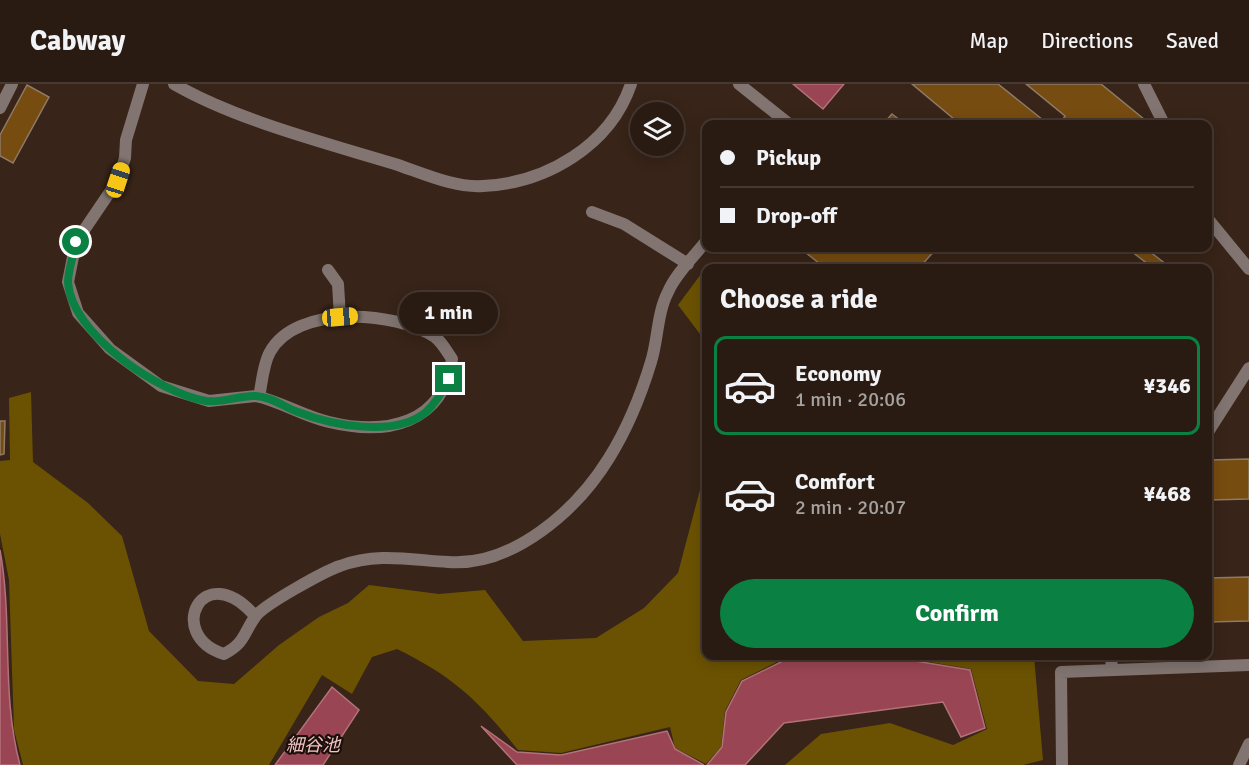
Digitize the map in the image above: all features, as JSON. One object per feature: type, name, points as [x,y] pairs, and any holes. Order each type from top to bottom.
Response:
[{"type":"street","points":[[0,108],[12,84]]},
{"type":"street","points":[[143,84],[126,140],[125,158],[118,180],[76,242],[68,282],[78,313],[110,349],[161,386],[189,397],[209,401],[259,397],[277,400],[297,412],[329,422],[361,427],[386,426],[425,413],[438,399],[449,379],[452,359],[437,339],[413,326],[390,319],[340,317],[304,326],[283,336],[269,352],[259,397]]},
{"type":"street","points":[[174,84],[218,106],[332,145],[454,182],[481,186],[519,181],[559,167],[590,144],[613,120],[631,84]]},
{"type":"street","points":[[739,84],[784,120]]},
{"type":"street","points":[[1144,84],[1162,120]]},
{"type":"street","points":[[592,212],[624,224],[688,264]]},
{"type":"street","points":[[1212,224],[1249,269]]},
{"type":"street","points":[[255,615],[235,598],[221,592],[208,596],[198,605],[192,619],[198,637],[210,650],[224,654],[236,648],[249,632],[255,615],[309,581],[340,566],[374,557],[413,558],[450,563],[477,560],[520,545],[554,523],[608,459],[631,417],[651,362],[666,294],[702,246]]},
{"type":"street","points":[[328,270],[338,284],[340,317]]},
{"type":"street","points":[[1212,426],[1249,368]]},
{"type":"street","points":[[1111,660],[1112,670]]},
{"type":"street","points":[[1062,765],[1061,672],[1249,665]]},
{"type":"street","points":[[1239,765],[1249,744]]},
{"type":"shaded area","points":[[702,273],[702,337],[678,305]]},
{"type":"shaded area","points":[[31,392],[33,462],[88,503],[122,536],[149,631],[198,681],[234,684],[279,645],[319,617],[348,603],[369,585],[439,594],[485,590],[523,641],[596,638],[644,608],[678,573],[702,482],[702,660],[781,660],[741,680],[725,711],[721,747],[706,764],[675,748],[670,727],[561,753],[518,750],[491,717],[450,680],[397,649],[372,657],[352,694],[322,675],[269,765],[23,765],[14,730],[9,580],[0,534],[0,461],[10,460],[9,398]]},
{"type":"shaded area","points":[[918,660],[1034,660],[1043,760],[1023,765],[785,765],[821,734],[890,723],[953,745],[987,729],[971,669]]},
{"type":"water","points":[[793,84],[844,84],[823,109]]},
{"type":"water","points":[[0,550],[6,604],[11,712],[20,765],[0,765]]},
{"type":"water","points":[[785,660],[909,660],[970,670],[985,728],[961,737],[943,702],[784,723],[745,765],[707,765],[722,747],[726,712],[742,681]]},
{"type":"water","name":"細谷池","points":[[332,687],[359,710],[323,765],[275,765]]},
{"type":"water","points":[[481,726],[517,752],[561,755],[667,731],[675,749],[704,765],[517,765]]},
{"type":"building","points":[[912,84],[998,84],[1043,120],[955,120]]},
{"type":"building","points":[[1026,84],[1101,84],[1145,120],[1062,120],[1065,116]]},
{"type":"building","points":[[27,85],[49,97],[13,163],[0,156],[0,135]]},
{"type":"building","points":[[892,114],[900,120],[887,120]]},
{"type":"building","points":[[805,252],[933,252],[923,264],[820,264]]},
{"type":"building","points":[[1132,252],[1150,252],[1166,264],[1148,264]]},
{"type":"building","points":[[0,421],[5,421],[4,454],[0,455]]},
{"type":"building","points":[[1249,459],[1249,499],[1212,500],[1212,460]]},
{"type":"building","points":[[1249,577],[1249,621],[1212,622],[1212,578]]},
{"type":"route","points":[[76,242],[68,282],[78,313],[110,349],[135,370],[161,386],[189,397],[209,401],[256,396],[277,400],[297,412],[329,422],[361,427],[386,426],[408,421],[425,413],[438,399],[449,379]]}]
